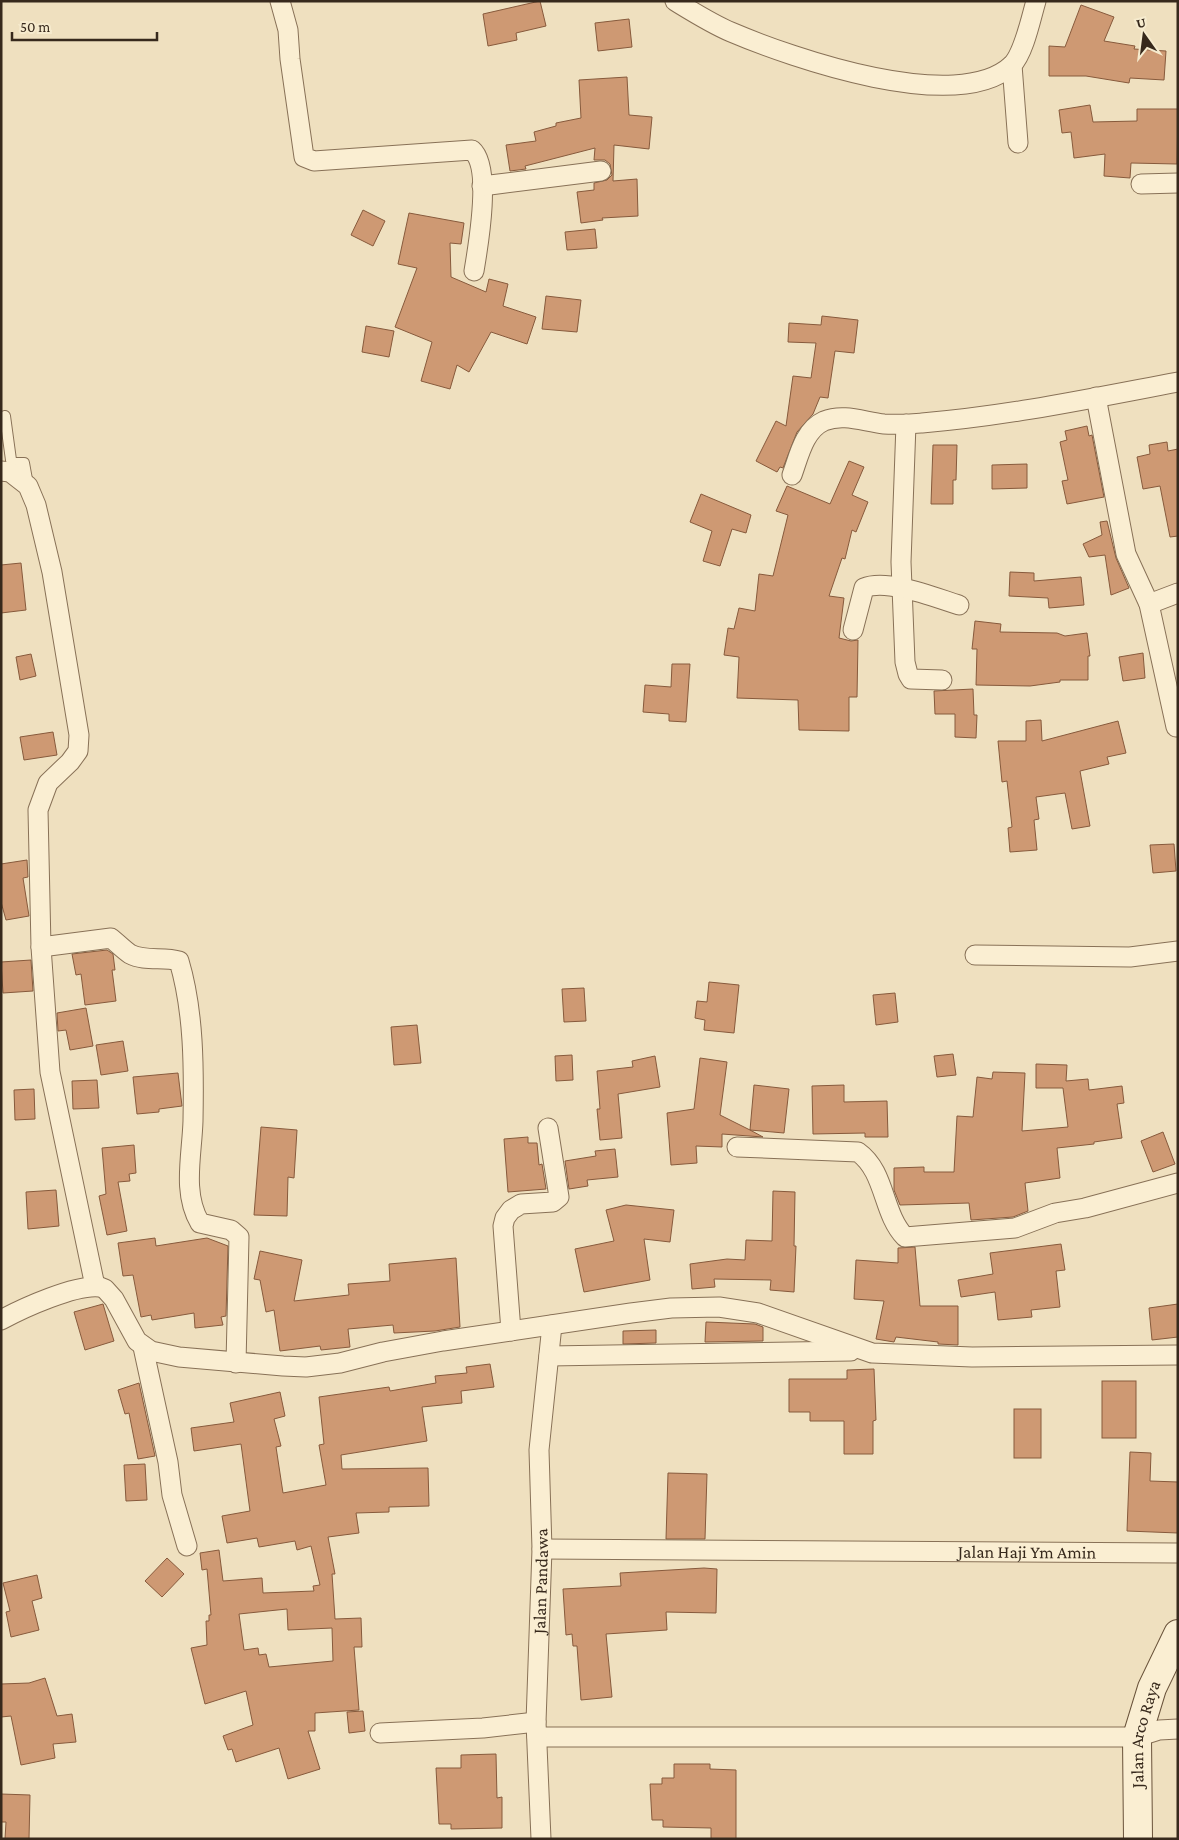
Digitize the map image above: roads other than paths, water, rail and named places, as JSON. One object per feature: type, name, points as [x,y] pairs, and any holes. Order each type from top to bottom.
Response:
[{"type":"main road","name":"Jalan Arco Raya","points":[[1138,1839],[1137,1737],[1152,1688],[1178,1634]]},
{"type":"street","points":[[280,1],[288,30],[290,59],[304,158],[314,161],[472,150],[477,156],[482,186],[481,228],[474,271]]},
{"type":"street","points":[[675,1],[730,32],[788,53],[855,72],[914,85],[946,87],[971,84],[992,77],[1012,65],[1018,55],[1036,1]]},
{"type":"street","points":[[1012,65],[1018,143]]},
{"type":"street","points":[[482,186],[601,171]]},
{"type":"street","points":[[1141,184],[1178,183]]},
{"type":"street","points":[[792,474],[804,442],[813,428],[823,422],[846,417],[884,424],[982,418],[1178,382]]},
{"type":"street","points":[[1096,397],[1126,554],[1149,604],[1176,727]]},
{"type":"street","points":[[906,424],[901,588],[905,662],[908,674],[912,679],[942,680]]},
{"type":"street","points":[[1,471],[10,472],[28,486],[36,505],[52,572],[79,735],[78,751],[48,784],[38,810],[41,947],[50,1072],[95,1286]]},
{"type":"street","points":[[853,630],[864,588],[875,584],[901,588],[959,605]]},
{"type":"street","points":[[1149,604],[1178,593]]},
{"type":"street","points":[[41,947],[111,938],[131,954],[153,959],[170,958],[179,961],[190,1016],[193,1120],[190,1194],[192,1210],[200,1223],[231,1230],[238,1237],[236,1363]]},
{"type":"street","points":[[975,955],[1130,957],[1178,951]]},
{"type":"street","points":[[511,1331],[503,1226],[511,1210],[521,1204],[553,1202],[559,1197],[548,1128]]},
{"type":"street","points":[[737,1148],[858,1152],[867,1159],[876,1172],[891,1218],[905,1237],[1015,1228],[1055,1213],[1085,1208],[1178,1183]]},
{"type":"street","points":[[1,1320],[41,1302],[95,1286],[105,1289],[114,1299],[143,1347],[168,1462],[172,1495],[187,1546]]},
{"type":"street","points":[[143,1347],[179,1357],[236,1363],[306,1367],[332,1364],[435,1342],[671,1308],[719,1306],[758,1313],[862,1350]]},
{"type":"street","name":"Jalan Pandawa","points":[[541,1839],[536,1729],[542,1549],[539,1450],[552,1325]]},
{"type":"street","points":[[549,1356],[862,1350],[893,1354],[972,1357],[1178,1355]]},
{"type":"street","name":"Jalan Haji Ym Amin","points":[[542,1549],[1178,1553]]},
{"type":"street","points":[[380,1733],[536,1729],[1137,1737],[1159,1730],[1178,1729]]},
{"type":"lane","points":[[5,416],[11,460],[14,463],[24,463],[28,486]]}]
